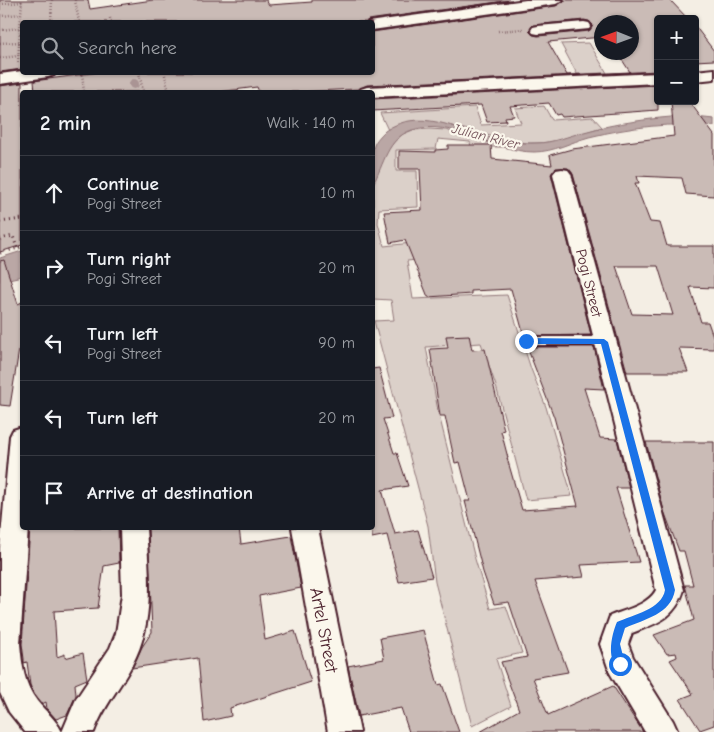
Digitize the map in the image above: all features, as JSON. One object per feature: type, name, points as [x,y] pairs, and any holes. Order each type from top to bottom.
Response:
[{"type":"street","points":[[375,26],[556,0]]},
{"type":"street","points":[[522,6],[540,33],[584,26]]},
{"type":"street","points":[[699,76],[714,74]]},
{"type":"street","points":[[0,79],[29,75]]},
{"type":"street","points":[[375,92],[654,78]]},
{"type":"street","name":"Pogi Street","points":[[562,174],[604,342],[670,590],[669,599],[662,607],[620,625],[614,644],[620,664],[662,732]]},
{"type":"street","points":[[20,462],[6,644],[8,671],[15,695],[26,713],[46,732]]},
{"type":"street","points":[[78,732],[87,709],[122,655],[130,633],[136,594],[133,530]]},
{"type":"street","name":"Artel Street","points":[[305,530],[344,732]]},
{"type":"lane","points":[[526,341],[604,342]]},
{"type":"path","points":[[50,20],[52,0]]},
{"type":"path","points":[[75,0],[79,20]]},
{"type":"path","points":[[0,4],[22,1],[21,20]]},
{"type":"path","points":[[0,16],[21,14]]},
{"type":"path","points":[[0,30],[20,28],[17,77]]},
{"type":"path","points":[[498,31],[540,33]]},
{"type":"path","points":[[0,43],[19,42]]},
{"type":"path","points":[[0,58],[18,56]]},
{"type":"path","points":[[82,75],[84,90]]},
{"type":"path","points":[[140,75],[143,90]]},
{"type":"path","points":[[165,75],[169,90]]},
{"type":"path","points":[[0,222],[20,219]]},
{"type":"path","points":[[0,239],[13,236],[17,248]]},
{"type":"path","points":[[0,253],[20,247]]},
{"type":"shaded area","points":[[589,43],[594,51],[594,60],[599,60],[607,73],[577,74],[561,44]]},
{"type":"shaded area","points":[[544,106],[552,120],[593,117],[602,127],[545,143],[519,142],[459,128],[420,122],[403,123],[388,130],[380,113],[475,107],[481,125],[521,123],[515,108]]},
{"type":"shaded area","points":[[685,116],[714,119],[714,126],[667,125],[620,130],[589,137],[541,152],[519,151],[443,128],[412,130],[397,139],[387,153],[375,180],[375,144],[379,137],[385,131],[398,124],[411,121],[437,122],[491,138],[513,142],[542,143],[596,129],[647,120]]},
{"type":"shaded area","points":[[413,130],[446,130],[503,147],[471,147],[470,142],[438,139],[436,149],[396,150],[396,171],[417,171],[418,207],[379,209],[378,223],[384,246],[431,241],[436,258],[407,261],[413,299],[507,295],[531,369],[546,407],[572,496],[526,500],[496,386],[481,343],[426,347],[438,411],[475,559],[490,609],[506,606],[522,653],[496,659],[511,706],[472,726],[435,582],[428,526],[375,325],[375,321],[394,320],[391,300],[375,299],[375,179],[387,151],[403,134]]},
{"type":"shaded area","points":[[20,252],[20,276],[0,281],[0,258]]},
{"type":"building","points":[[0,0],[88,0],[90,9],[153,0],[266,0],[269,5],[312,2],[312,0],[512,0],[368,20],[20,20],[20,69],[0,72]]},
{"type":"building","points":[[565,0],[670,0],[684,15],[654,15],[654,71],[367,85],[359,89],[338,90],[258,90],[257,87],[234,90],[35,90],[34,81],[78,75],[375,75],[375,32],[556,6]],"holes":[[[584,20],[589,21],[593,25],[589,31],[538,36],[533,35],[529,31],[533,25]]]},
{"type":"building","points":[[699,31],[714,51],[714,60],[699,61]]},
{"type":"building","points":[[22,83],[22,90],[20,90],[20,246],[0,252],[0,86]]},
{"type":"building","points":[[654,85],[654,105],[658,105],[658,110],[562,117],[560,114],[556,115],[549,103],[510,106],[514,116],[505,117],[506,121],[487,122],[481,105],[375,111],[375,99]]},
{"type":"building","points":[[671,105],[692,105],[714,135],[714,196],[686,194],[682,178],[637,176],[639,183],[635,183],[650,222],[660,223],[667,246],[714,246],[714,288],[690,287],[701,322],[708,322],[714,339],[714,349],[679,348],[688,372],[627,372],[573,174],[568,168],[556,168],[551,174],[591,335],[524,336],[511,289],[471,291],[471,294],[428,297],[405,240],[390,243],[384,212],[422,210],[420,169],[399,169],[399,151],[435,152],[435,150],[448,149],[448,145],[491,145],[492,159],[552,165],[550,155],[572,149],[674,136]],"holes":[[[616,266],[658,266],[673,315],[632,314]]]},
{"type":"building","points":[[4,260],[18,304],[20,303],[20,344],[10,406],[0,405],[0,261]]},
{"type":"building","points":[[469,335],[472,350],[485,349],[504,430],[501,431],[507,458],[522,510],[578,506],[554,417],[527,347],[594,347],[604,389],[584,388],[600,438],[617,439],[629,488],[616,488],[639,562],[581,565],[584,577],[535,581],[568,672],[533,678],[548,715],[613,686],[643,732],[480,732],[519,710],[501,662],[527,657],[509,602],[494,604],[483,572],[465,501],[470,501],[460,462],[455,463],[445,416],[440,416],[430,349],[448,348],[446,336]]},
{"type":"building","points":[[379,368],[392,418],[383,419],[394,453],[397,453],[408,486],[382,490],[395,534],[418,530],[432,577],[399,582],[387,535],[372,538],[372,530],[375,530],[375,369]]},
{"type":"building","points":[[646,442],[714,442],[714,725],[700,730],[680,699],[693,694],[670,660],[677,657],[676,653],[667,654],[654,635],[694,620],[685,585],[693,585],[684,551],[679,551],[664,511]]},
{"type":"building","points":[[30,530],[118,530],[119,563],[104,566],[98,608],[54,611],[57,657],[65,654],[65,658],[83,653],[87,679],[75,684],[76,695],[67,715],[56,719],[47,709],[46,702],[42,704],[34,694],[30,685],[27,662],[24,663],[22,644]]},
{"type":"building","points":[[148,530],[239,530],[241,544],[291,536],[301,588],[259,596],[265,640],[295,631],[311,682],[230,708],[231,716],[204,722],[198,658],[132,668],[152,632]]},
{"type":"building","points":[[423,630],[438,685],[442,684],[459,732],[409,732],[401,708],[359,716],[348,666],[384,659],[380,638]]},
{"type":"route","points":[[526,341],[604,342],[670,590],[669,599],[662,607],[620,625],[614,644],[620,664]]},
{"type":"water label","name":"Julian River","points":[[486,136]]}]
